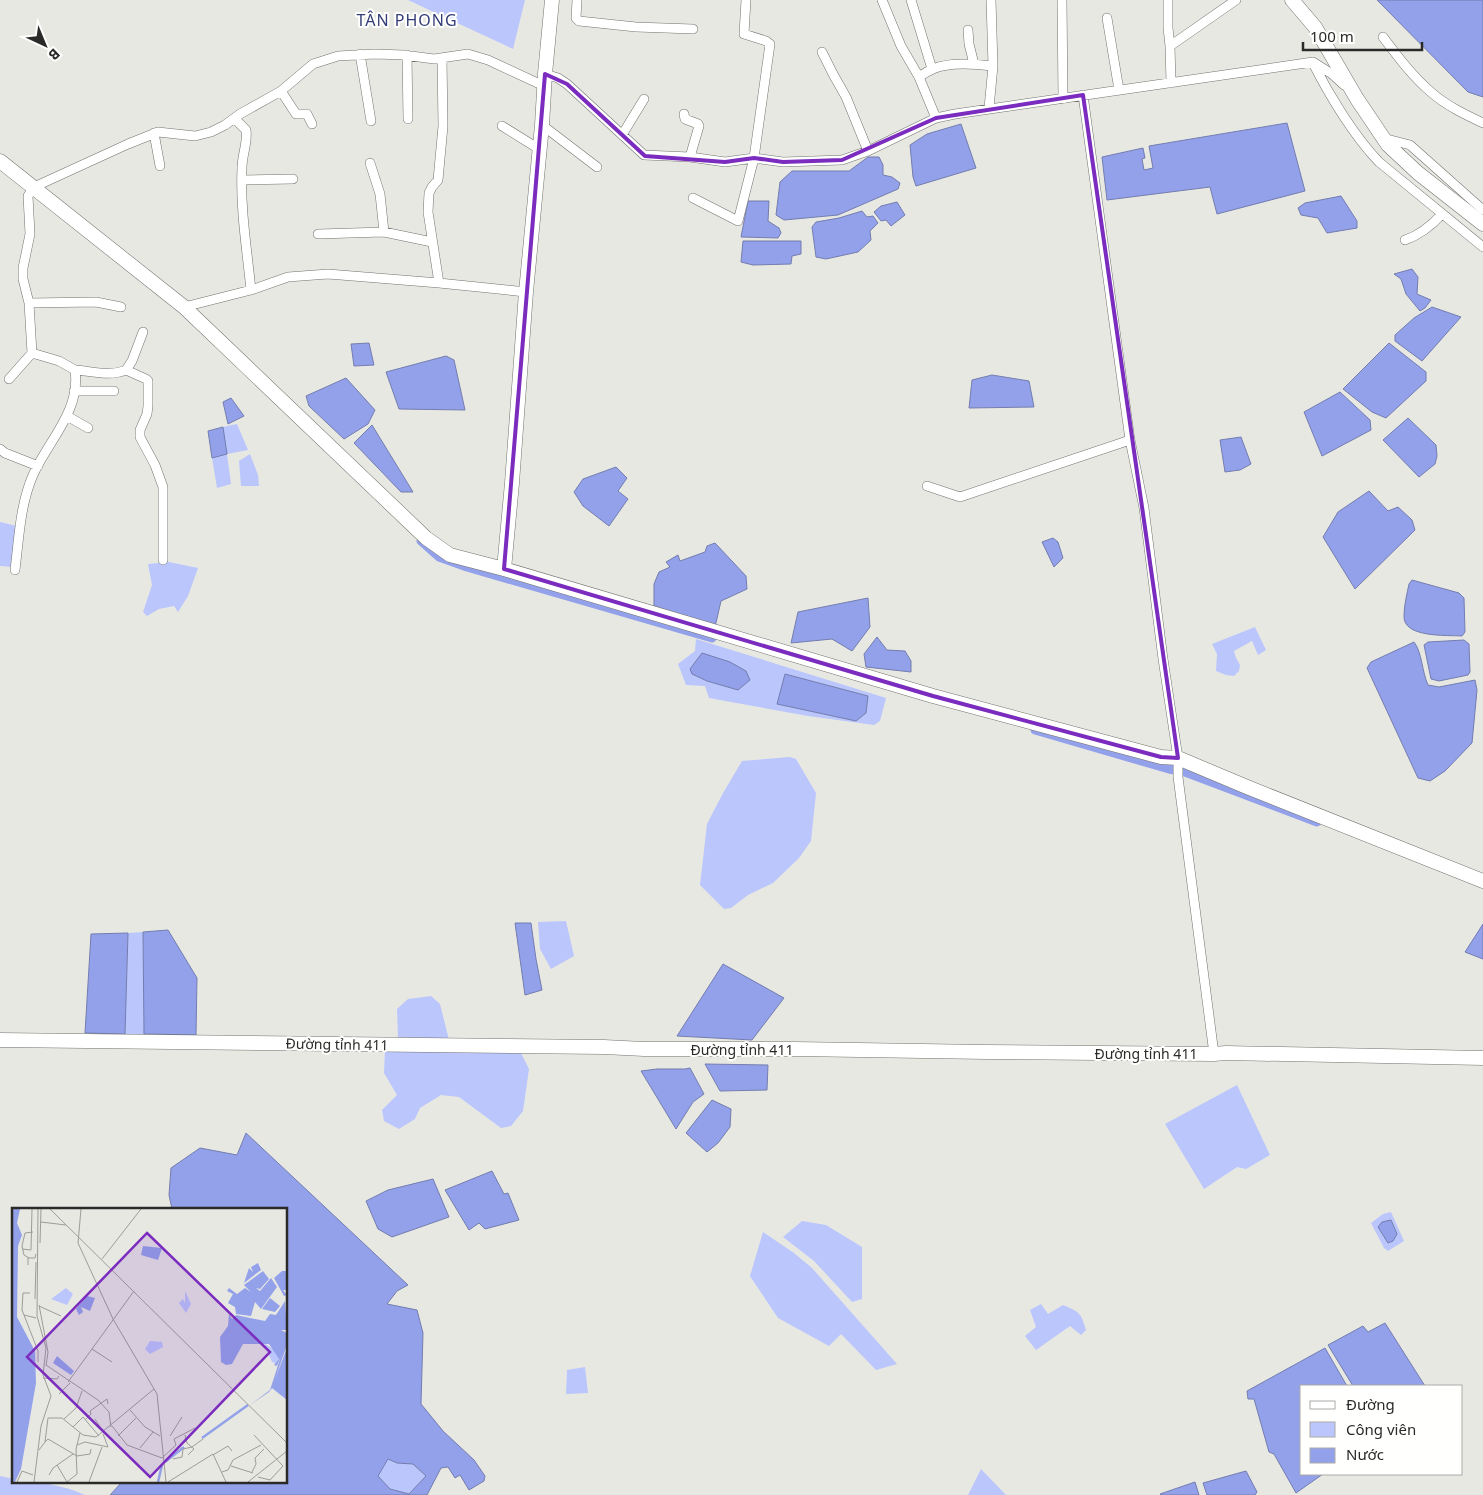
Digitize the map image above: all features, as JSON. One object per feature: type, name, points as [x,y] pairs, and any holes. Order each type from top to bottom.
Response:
[{"type":"main road","points":[[504,569],[552,0]]},
{"type":"main road","points":[[1292,0],[1315,27],[1357,99],[1388,145],[1418,173],[1483,224]]},
{"type":"main road","points":[[0,161],[31,191],[184,307],[426,538],[450,555],[504,569],[933,696],[1160,757],[1178,758],[1483,881]]},
{"type":"main road","name":"Đường tỉnh 411","points":[[0,1040],[996,1052],[1235,1053],[1483,1058]]},
{"type":"street","points":[[577,0],[576,18],[579,21],[636,27],[693,29]]},
{"type":"street","points":[[694,198],[738,221],[754,158],[770,44],[744,34],[746,0]]},
{"type":"street","points":[[882,0],[901,46],[919,77],[936,118]]},
{"type":"street","points":[[911,0],[932,69]]},
{"type":"street","points":[[989,108],[994,66],[991,0]]},
{"type":"street","points":[[1062,0],[1063,98]]},
{"type":"street","points":[[1168,0],[1171,83]]},
{"type":"street","points":[[1170,46],[1236,0]]},
{"type":"street","points":[[1107,18],[1119,90]]},
{"type":"street","points":[[968,30],[974,64]]},
{"type":"street","points":[[1383,37],[1401,62],[1433,94],[1455,109],[1483,123]]},
{"type":"street","points":[[822,52],[846,96],[868,151]]},
{"type":"street","points":[[10,379],[32,353],[29,303],[23,279],[23,268],[30,234],[31,191],[154,134],[163,132],[184,135],[203,134],[219,128],[281,91],[313,64],[338,56],[360,54],[407,55],[434,59],[462,55],[475,56],[544,80],[558,78],[567,84],[644,155],[690,157],[726,162],[754,158],[783,162],[842,160],[868,151],[936,118],[989,108],[1313,62],[1332,74],[1357,99]]},
{"type":"street","points":[[360,54],[371,121]]},
{"type":"street","points":[[407,55],[408,119]]},
{"type":"street","points":[[438,283],[428,212],[429,193],[438,180],[443,126],[442,58]]},
{"type":"street","points":[[1313,62],[1324,84],[1366,149],[1379,162],[1483,247]]},
{"type":"street","points":[[919,77],[940,66],[974,64],[994,66]]},
{"type":"street","points":[[281,91],[296,114],[307,114],[312,124]]},
{"type":"street","points":[[1083,95],[1130,440],[1144,508],[1163,659],[1178,758],[1178,777],[1214,1054]]},
{"type":"street","points":[[622,135],[644,99]]},
{"type":"street","points":[[684,114],[685,119],[699,126],[690,157]]},
{"type":"street","points":[[235,119],[246,130],[247,136],[242,180],[251,290]]},
{"type":"street","points":[[542,125],[597,167]]},
{"type":"street","points":[[502,126],[539,149]]},
{"type":"street","points":[[154,134],[160,166]]},
{"type":"street","points":[[1383,138],[1410,146],[1483,210]]},
{"type":"street","points":[[370,163],[380,194],[384,232]]},
{"type":"street","points":[[242,180],[294,179]]},
{"type":"street","points":[[1405,240],[1421,232],[1442,214]]},
{"type":"street","points":[[318,234],[384,232],[432,242]]},
{"type":"street","points":[[184,307],[251,290],[288,278],[328,274],[526,292]]},
{"type":"street","points":[[29,303],[96,302],[121,307]]},
{"type":"street","points":[[32,353],[59,361],[75,370],[87,370],[103,374],[122,372],[126,370],[132,361],[143,332]]},
{"type":"street","points":[[15,570],[22,512],[32,476],[68,416],[74,390],[75,370]]},
{"type":"street","points":[[126,370],[148,381],[147,414],[140,430],[140,437],[155,465],[163,487],[163,560]]},
{"type":"street","points":[[74,390],[114,391]]},
{"type":"street","points":[[68,416],[88,428]]},
{"type":"street","points":[[928,486],[960,497],[1130,440]]},
{"type":"street","points":[[0,449],[5,453],[38,466]]},
{"type":"highlighted area","points":[[545,74],[567,84],[645,156],[725,162],[754,158],[783,162],[842,160],[936,118],[1083,95],[1178,758],[1161,757],[933,696],[504,569]]},
{"type":"green space","points":[[408,0],[525,0],[513,49]]},
{"type":"green space","points":[[237,424],[248,450],[227,454],[231,484],[217,488],[212,458],[226,454],[223,427]]},
{"type":"green space","points":[[250,454],[258,475],[259,486],[241,486],[239,461]]},
{"type":"green space","points":[[0,522],[17,526],[13,567],[0,566]]},
{"type":"green space","points":[[169,562],[198,568],[188,596],[178,612],[174,606],[159,609],[147,616],[143,612],[152,585],[148,564]]},
{"type":"green space","points":[[1255,627],[1266,650],[1258,655],[1252,641],[1234,651],[1240,665],[1239,671],[1234,676],[1216,671],[1217,654],[1212,644]]},
{"type":"green space","points":[[696,639],[886,698],[880,721],[874,725],[808,716],[709,698],[705,686],[686,685],[678,664],[695,651]],"holes":[[[730,662],[746,671],[750,680],[738,690],[707,681],[692,674]],[[785,674],[868,696],[866,713],[856,721],[778,704]]]},
{"type":"green space","points":[[790,757],[796,759],[816,793],[811,841],[799,858],[773,883],[748,895],[731,908],[724,909],[700,885],[707,824],[742,761]]},
{"type":"green space","points":[[566,921],[574,956],[551,969],[540,949],[538,922]]},
{"type":"green space","points":[[143,932],[144,1034],[125,1034],[128,933]]},
{"type":"green space","points":[[431,996],[440,1004],[449,1040],[398,1039],[397,1009],[408,999]]},
{"type":"green space","points":[[385,1049],[521,1053],[529,1069],[523,1111],[511,1126],[501,1128],[459,1097],[441,1095],[420,1108],[415,1119],[399,1129],[384,1121],[382,1110],[397,1095],[384,1073]]},
{"type":"green space","points":[[1237,1085],[1270,1155],[1246,1169],[1237,1167],[1204,1189],[1165,1124]]},
{"type":"green space","points":[[1391,1212],[1404,1241],[1388,1251],[1384,1248],[1371,1223],[1383,1214]]},
{"type":"green space","points":[[802,1221],[826,1225],[862,1247],[862,1299],[852,1302],[814,1261],[783,1237]]},
{"type":"green space","points":[[763,1232],[812,1268],[897,1364],[876,1370],[841,1334],[829,1346],[778,1318],[750,1276]]},
{"type":"green space","points":[[1041,1304],[1048,1314],[1063,1305],[1073,1309],[1081,1316],[1086,1330],[1081,1335],[1070,1326],[1036,1350],[1025,1336],[1036,1327],[1030,1310]]},
{"type":"green space","points":[[585,1367],[588,1393],[566,1394],[567,1370]]},
{"type":"green space","points":[[388,1459],[397,1463],[413,1464],[426,1476],[409,1495],[390,1489],[378,1476]]},
{"type":"green space","points":[[981,1469],[1006,1495],[968,1495]]},
{"type":"green space","points":[[0,1476],[12,1479],[12,1482],[32,1482],[59,1486],[85,1495],[0,1495]]},
{"type":"water","points":[[1377,0],[1483,0],[1483,97],[1468,92]]},
{"type":"water","points":[[1287,123],[1305,191],[1217,214],[1210,187],[1107,200],[1102,157],[1143,148],[1145,158],[1142,159],[1144,170],[1153,168],[1149,146]]},
{"type":"water","points":[[961,124],[976,168],[916,186],[913,177],[910,145],[927,134]]},
{"type":"water","points":[[868,157],[879,157],[883,165],[883,175],[892,177],[900,183],[898,189],[838,215],[784,220],[776,215],[780,182],[792,171],[849,171]]},
{"type":"water","points":[[1341,196],[1357,221],[1357,228],[1327,233],[1318,218],[1301,215],[1298,208],[1305,203]]},
{"type":"water","points":[[748,201],[769,201],[768,221],[779,228],[781,233],[778,238],[741,237]]},
{"type":"water","points":[[897,202],[905,215],[891,226],[886,220],[881,221],[874,212],[881,206]]},
{"type":"water","points":[[862,211],[867,217],[873,216],[878,223],[870,231],[871,240],[858,252],[826,259],[816,257],[812,227],[816,222]]},
{"type":"water","points":[[743,241],[801,241],[801,254],[792,256],[791,264],[753,265],[741,262]]},
{"type":"water","points":[[1412,269],[1418,277],[1417,294],[1431,300],[1420,311],[1406,294],[1401,279],[1394,274]]},
{"type":"water","points":[[1432,307],[1461,317],[1422,361],[1395,341],[1395,335],[1414,318]]},
{"type":"water","points":[[369,343],[374,365],[354,366],[351,344]]},
{"type":"water","points":[[1389,343],[1426,372],[1426,381],[1386,418],[1372,412],[1343,389]]},
{"type":"water","points":[[446,356],[454,360],[465,410],[399,409],[386,372]]},
{"type":"water","points":[[992,375],[1029,381],[1034,407],[969,408],[972,380]]},
{"type":"water","points":[[346,378],[375,410],[368,424],[344,439],[309,406],[306,396]]},
{"type":"water","points":[[1340,392],[1370,420],[1371,430],[1322,456],[1304,412]]},
{"type":"water","points":[[231,398],[244,416],[228,424],[223,402]]},
{"type":"water","points":[[1408,418],[1436,445],[1437,456],[1435,464],[1419,477],[1383,440]]},
{"type":"water","points":[[372,425],[413,492],[401,492],[354,443]]},
{"type":"water","points":[[223,427],[227,454],[212,458],[208,431]]},
{"type":"water","points":[[1241,437],[1251,464],[1240,470],[1225,472],[1220,440]]},
{"type":"water","points":[[616,467],[627,478],[618,491],[628,499],[609,526],[583,506],[574,492],[583,479]]},
{"type":"water","points":[[1369,491],[1388,511],[1398,507],[1412,520],[1415,530],[1355,589],[1323,537],[1338,512]]},
{"type":"water","points":[[1053,538],[1058,542],[1063,558],[1054,567],[1042,542]]},
{"type":"water","points":[[715,543],[746,576],[747,589],[721,601],[715,627],[654,606],[654,584],[659,572],[670,567],[666,562],[678,555],[680,561],[705,552],[707,546]]},
{"type":"water","points":[[1412,580],[1459,593],[1464,598],[1465,632],[1462,636],[1418,632],[1406,623],[1404,616],[1405,604],[1409,584]]},
{"type":"water","points":[[868,598],[870,627],[852,651],[832,639],[791,643],[798,612]]},
{"type":"water","points":[[877,637],[887,650],[905,651],[911,661],[911,672],[866,667],[864,654]]},
{"type":"water","points":[[1464,640],[1469,644],[1470,672],[1468,675],[1439,681],[1431,679],[1424,645],[1428,642]]},
{"type":"water","points":[[1414,642],[1419,651],[1428,685],[1439,687],[1475,680],[1477,690],[1472,743],[1445,771],[1430,781],[1418,778],[1367,668],[1371,662]]},
{"type":"water","points":[[702,653],[730,662],[746,671],[750,680],[738,690],[707,681],[692,674],[690,669]]},
{"type":"water","points":[[785,674],[868,696],[866,713],[856,721],[777,704]]},
{"type":"water","points":[[515,923],[531,923],[542,990],[525,995]]},
{"type":"water","points":[[1483,924],[1483,959],[1465,952]]},
{"type":"water","points":[[168,930],[197,978],[196,1035],[144,1034],[143,932]]},
{"type":"water","points":[[128,933],[125,1034],[85,1033],[91,934]]},
{"type":"water","points":[[723,964],[784,998],[752,1040],[677,1036]]},
{"type":"water","points":[[705,1064],[768,1065],[767,1090],[720,1091]]},
{"type":"water","points":[[690,1068],[704,1094],[693,1102],[676,1129],[641,1071]]},
{"type":"water","points":[[712,1100],[731,1109],[730,1127],[718,1143],[707,1152],[686,1133]]},
{"type":"water","points":[[246,1133],[408,1285],[397,1291],[387,1304],[417,1310],[423,1333],[421,1404],[443,1431],[474,1460],[485,1476],[484,1481],[469,1490],[460,1475],[455,1478],[448,1467],[441,1468],[427,1495],[110,1495],[122,1482],[288,1482],[288,1208],[172,1208],[169,1195],[171,1168],[200,1148],[237,1155]],"holes":[[[388,1459],[397,1463],[413,1464],[426,1476],[409,1494],[390,1489],[378,1476]]]},
{"type":"water","points":[[492,1171],[504,1194],[508,1193],[519,1220],[485,1229],[479,1223],[469,1230],[445,1190]]},
{"type":"water","points":[[433,1179],[449,1217],[392,1237],[378,1229],[366,1201],[388,1190]]},
{"type":"water","points":[[1391,1220],[1397,1234],[1393,1241],[1388,1243],[1378,1227],[1382,1222]]},
{"type":"water","points":[[1385,1323],[1424,1385],[1352,1385],[1328,1345],[1363,1326],[1368,1332]]},
{"type":"water","points":[[1325,1348],[1346,1385],[1300,1385],[1300,1475],[1322,1475],[1296,1493],[1274,1454],[1269,1452],[1254,1399],[1248,1399],[1247,1391]]},
{"type":"water","points":[[1246,1471],[1257,1492],[1255,1495],[1207,1495],[1203,1483]]},
{"type":"water","points":[[1195,1482],[1199,1495],[1160,1494]]},
{"type":"waterway","points":[[421,541],[439,557],[467,567],[712,638]]},
{"type":"waterway","points":[[1035,730],[1185,772],[1317,822]]},
{"type":"district","name":"TÂN PHONG","points":[[407,20]]}]
